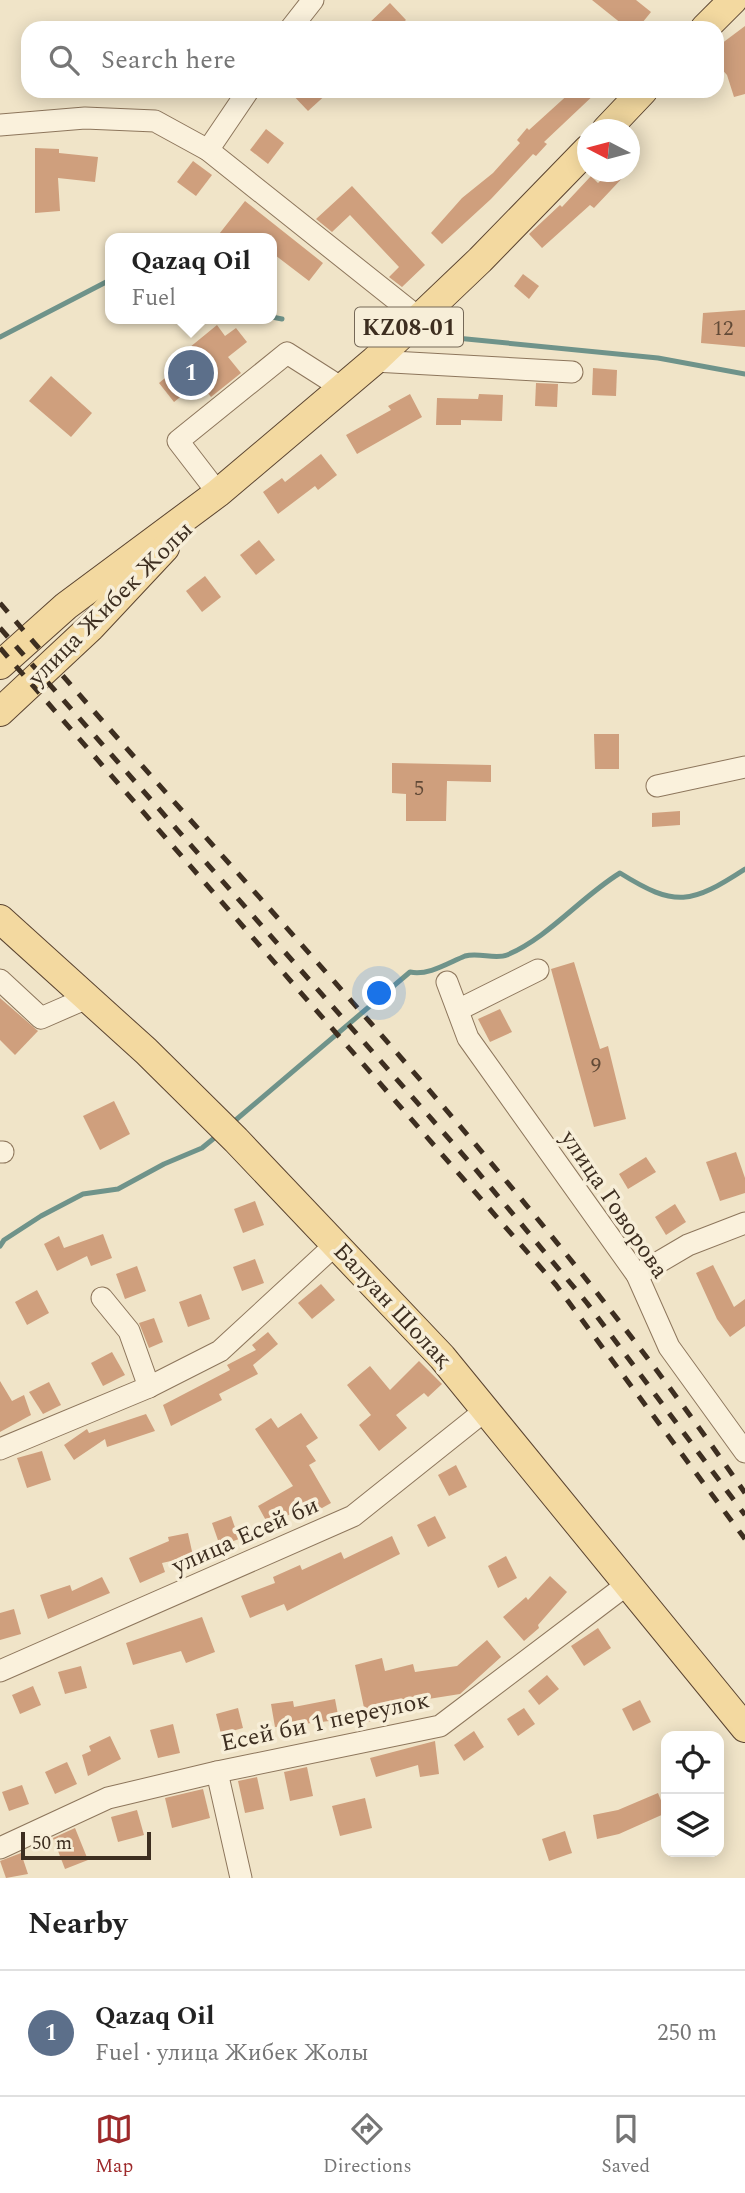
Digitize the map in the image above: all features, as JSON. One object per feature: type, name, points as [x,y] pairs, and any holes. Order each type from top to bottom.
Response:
[{"type":"main road","points":[[712,21],[733,0]]},
{"type":"main road","points":[[616,119],[636,98]]},
{"type":"main road","name":"улица Жибек Жолы","points":[[0,665],[66,606],[218,493],[374,361],[577,159]]},
{"type":"main road","name":"улица Жибек Жолы","points":[[0,712],[91,627],[218,493]]},
{"type":"main road","name":"Балуан Шолақ","points":[[0,919],[236,1139],[336,1244],[487,1409],[745,1728]]},
{"type":"street","points":[[296,21],[313,0]]},
{"type":"street","points":[[208,150],[243,98]]},
{"type":"street","points":[[0,125],[85,118],[155,121],[208,150],[419,318]]},
{"type":"street","points":[[218,493],[178,441],[287,353],[342,388]]},
{"type":"street","points":[[374,361],[572,372]]},
{"type":"street","points":[[657,786],[745,767]]},
{"type":"street","points":[[458,1010],[538,970]]},
{"type":"street","points":[[0,980],[41,1018],[87,998]]},
{"type":"street","name":"улица Говорова","points":[[447,982],[468,1038],[637,1276],[669,1347],[745,1452]]},
{"type":"street","points":[[637,1276],[688,1245],[745,1223]]},
{"type":"street","points":[[0,1449],[149,1387],[220,1351],[336,1244]]},
{"type":"street","points":[[103,1298],[129,1331],[149,1387]]},
{"type":"street","name":"улица Есей би","points":[[0,1671],[353,1516],[487,1409]]},
{"type":"street","name":"Есей би 1 переулок","points":[[0,1848],[108,1798],[216,1772],[440,1726],[629,1583]]},
{"type":"street","points":[[216,1772],[241,1878]]},
{"type":"building","points":[[592,0],[636,0],[651,12],[644,21],[618,21]]},
{"type":"building","points":[[390,3],[406,20],[405,21],[371,21]]},
{"type":"building","points":[[745,26],[745,94],[734,97],[724,72],[724,42]]},
{"type":"building","points":[[296,98],[322,98],[308,111]]},
{"type":"building","points":[[564,98],[591,98],[544,142],[547,144],[536,156],[533,154],[491,199],[442,244],[431,233],[462,198],[493,173],[520,143],[517,140],[527,128],[529,130]]},
{"type":"building","points":[[266,129],[284,143],[268,164],[250,150]]},
{"type":"building","points":[[35,148],[59,149],[59,153],[98,157],[95,182],[58,178],[60,211],[35,213]]},
{"type":"building","points":[[193,161],[212,175],[196,196],[177,182]]},
{"type":"building","points":[[585,182],[619,182],[594,208],[590,205],[542,248],[529,234],[560,205],[562,207]]},
{"type":"building","points":[[352,186],[425,265],[402,287],[389,277],[399,267],[350,215],[332,232],[316,219]]},
{"type":"building","points":[[245,201],[323,263],[309,281],[277,257],[277,233],[220,233]]},
{"type":"building","points":[[523,274],[539,286],[529,299],[514,286]]},
{"type":"building","points":[[745,310],[745,347],[701,343],[703,313]]},
{"type":"building","points":[[217,325],[225,336],[236,328],[247,342],[228,357],[241,373],[211,397],[199,382],[174,402],[159,383],[189,358],[184,352]]},
{"type":"building","points":[[593,368],[617,370],[616,396],[592,395]]},
{"type":"building","points":[[51,376],[92,413],[71,437],[29,401]]},
{"type":"building","points":[[536,383],[558,384],[557,407],[535,406]]},
{"type":"building","points":[[410,394],[422,417],[357,454],[346,435],[391,410],[388,406]]},
{"type":"building","points":[[479,394],[503,395],[502,421],[461,420],[461,425],[436,425],[437,398],[478,399]]},
{"type":"building","points":[[321,454],[337,475],[318,490],[315,486],[278,514],[263,492],[282,478],[285,482]]},
{"type":"building","points":[[259,540],[275,560],[256,575],[240,555]]},
{"type":"building","points":[[205,576],[221,597],[202,612],[186,591]]},
{"type":"building","points":[[594,734],[619,734],[619,769],[595,769]]},
{"type":"building","points":[[392,763],[491,765],[491,782],[447,781],[446,821],[406,821],[406,794],[392,793]]},
{"type":"building","points":[[680,811],[680,825],[652,827],[652,813]]},
{"type":"building","points":[[574,962],[600,1049],[608,1046],[626,1119],[594,1127],[551,969]]},
{"type":"building","points":[[0,998],[38,1031],[15,1055],[0,1040]]},
{"type":"building","points":[[500,1009],[512,1032],[490,1042],[478,1019]]},
{"type":"building","points":[[114,1101],[130,1134],[100,1150],[83,1116]]},
{"type":"building","points":[[736,1152],[745,1178],[745,1193],[720,1201],[706,1162]]},
{"type":"building","points":[[646,1157],[656,1172],[628,1189],[619,1174]]},
{"type":"building","points":[[255,1201],[264,1225],[243,1233],[234,1209]]},
{"type":"building","points":[[675,1204],[686,1222],[666,1235],[655,1217]]},
{"type":"building","points":[[103,1234],[112,1258],[91,1266],[87,1256],[57,1271],[44,1244],[59,1236],[64,1248]]},
{"type":"building","points":[[255,1259],[264,1283],[242,1291],[233,1267]]},
{"type":"building","points":[[713,1265],[734,1307],[745,1299],[745,1326],[730,1337],[717,1319],[696,1273]]},
{"type":"building","points":[[137,1266],[146,1291],[125,1299],[116,1274]]},
{"type":"building","points":[[321,1284],[335,1300],[312,1319],[298,1303]]},
{"type":"building","points":[[37,1290],[49,1313],[27,1325],[15,1302]]},
{"type":"building","points":[[201,1294],[210,1319],[188,1327],[179,1302]]},
{"type":"building","points":[[154,1318],[163,1342],[149,1348],[139,1323]]},
{"type":"building","points":[[268,1332],[278,1344],[253,1365],[258,1374],[219,1394],[222,1400],[171,1426],[163,1405],[230,1370],[227,1365],[256,1350],[252,1345]]},
{"type":"building","points":[[112,1352],[125,1375],[103,1386],[91,1363]]},
{"type":"building","points":[[419,1361],[442,1384],[428,1397],[424,1393],[396,1415],[407,1428],[379,1451],[359,1425],[371,1415],[347,1385],[370,1366],[390,1390]]},
{"type":"building","points":[[0,1381],[12,1401],[24,1395],[31,1415],[0,1432]]},
{"type":"building","points":[[49,1382],[61,1405],[43,1414],[29,1392]]},
{"type":"building","points":[[301,1413],[318,1438],[306,1446],[316,1461],[309,1465],[331,1503],[313,1513],[308,1504],[269,1526],[258,1506],[293,1486],[255,1429],[271,1418],[278,1428]]},
{"type":"building","points":[[146,1414],[155,1431],[107,1447],[105,1439],[74,1460],[64,1445],[87,1429],[89,1433]]},
{"type":"building","points":[[42,1451],[51,1480],[27,1488],[17,1458]]},
{"type":"building","points":[[456,1465],[467,1487],[449,1496],[438,1475]]},
{"type":"building","points":[[231,1516],[239,1539],[220,1546],[212,1523]]},
{"type":"building","points":[[435,1516],[446,1538],[428,1547],[417,1525]]},
{"type":"building","points":[[188,1533],[193,1556],[162,1563],[165,1572],[140,1583],[129,1558],[169,1541],[168,1537]]},
{"type":"building","points":[[392,1536],[400,1554],[287,1611],[284,1604],[250,1618],[241,1596],[275,1583],[273,1577],[300,1565],[302,1570],[341,1552],[344,1559]]},
{"type":"building","points":[[506,1556],[517,1578],[498,1588],[488,1566]]},
{"type":"building","points":[[550,1576],[567,1592],[538,1625],[539,1628],[524,1641],[503,1617],[526,1597],[528,1600]]},
{"type":"building","points":[[102,1577],[110,1593],[48,1619],[40,1595],[70,1585],[72,1591]]},
{"type":"building","points":[[14,1609],[21,1634],[0,1640],[0,1613]]},
{"type":"building","points":[[202,1617],[215,1652],[186,1663],[181,1651],[133,1665],[126,1643]]},
{"type":"building","points":[[598,1628],[611,1648],[584,1666],[571,1646]]},
{"type":"building","points":[[487,1640],[501,1657],[460,1694],[422,1700],[423,1704],[394,1711],[395,1716],[367,1722],[355,1665],[382,1658],[385,1671],[413,1664],[415,1672],[457,1666]]},
{"type":"building","points":[[81,1666],[87,1688],[65,1694],[58,1672]]},
{"type":"building","points":[[547,1675],[559,1689],[539,1705],[528,1691]]},
{"type":"building","points":[[33,1686],[41,1705],[20,1714],[12,1695]]},
{"type":"building","points":[[335,1699],[339,1720],[275,1727],[271,1704],[293,1701],[294,1707]]},
{"type":"building","points":[[640,1700],[651,1722],[633,1731],[622,1709]]},
{"type":"building","points":[[238,1708],[243,1728],[221,1734],[216,1714]]},
{"type":"building","points":[[524,1708],[535,1724],[518,1736],[507,1719]]},
{"type":"building","points":[[173,1724],[180,1753],[158,1758],[150,1730]]},
{"type":"building","points":[[474,1731],[484,1747],[464,1761],[454,1745]]},
{"type":"building","points":[[110,1736],[121,1759],[88,1776],[82,1755],[91,1751],[89,1746]]},
{"type":"building","points":[[435,1741],[439,1774],[420,1777],[418,1765],[376,1777],[370,1758]]},
{"type":"building","points":[[67,1762],[77,1784],[55,1794],[45,1772]]},
{"type":"building","points":[[307,1767],[313,1796],[290,1801],[284,1772]]},
{"type":"building","points":[[257,1777],[264,1809],[245,1813],[238,1781]]},
{"type":"building","points":[[22,1785],[29,1804],[9,1811],[2,1792]]},
{"type":"building","points":[[203,1789],[210,1818],[172,1828],[165,1798]]},
{"type":"building","points":[[658,1793],[661,1800],[661,1815],[619,1834],[597,1839],[593,1815],[618,1810]]},
{"type":"building","points":[[365,1798],[372,1828],[340,1836],[332,1806]]},
{"type":"building","points":[[137,1810],[144,1835],[118,1842],[111,1817]]},
{"type":"building","points":[[75,1828],[88,1860],[65,1869],[53,1838]]},
{"type":"building","points":[[565,1831],[572,1853],[549,1861],[542,1839]]},
{"type":"building","points":[[21,1853],[28,1874],[6,1878],[0,1861]]},
{"type":"waterway","points":[[0,337],[105,283]]},
{"type":"waterway","points":[[277,318],[282,319]]},
{"type":"waterway","points":[[446,337],[658,358],[745,374]]},
{"type":"waterway","points":[[231,1124],[410,972],[431,971],[470,955],[507,955],[537,938],[620,873],[656,892],[683,897],[711,889],[745,869]]},
{"type":"waterway","points":[[0,1246],[4,1240],[41,1216],[83,1194],[118,1189],[164,1164],[202,1148],[218,1135]]},
{"type":"railway","points":[[0,603],[479,1148],[571,1260],[660,1375],[745,1493]]},
{"type":"railway","points":[[0,628],[472,1165],[587,1303],[745,1515]]},
{"type":"railway","points":[[0,648],[556,1285],[745,1539]]},
{"type":"place","name":"Qazaq Oil","points":[[191,373]]}]
